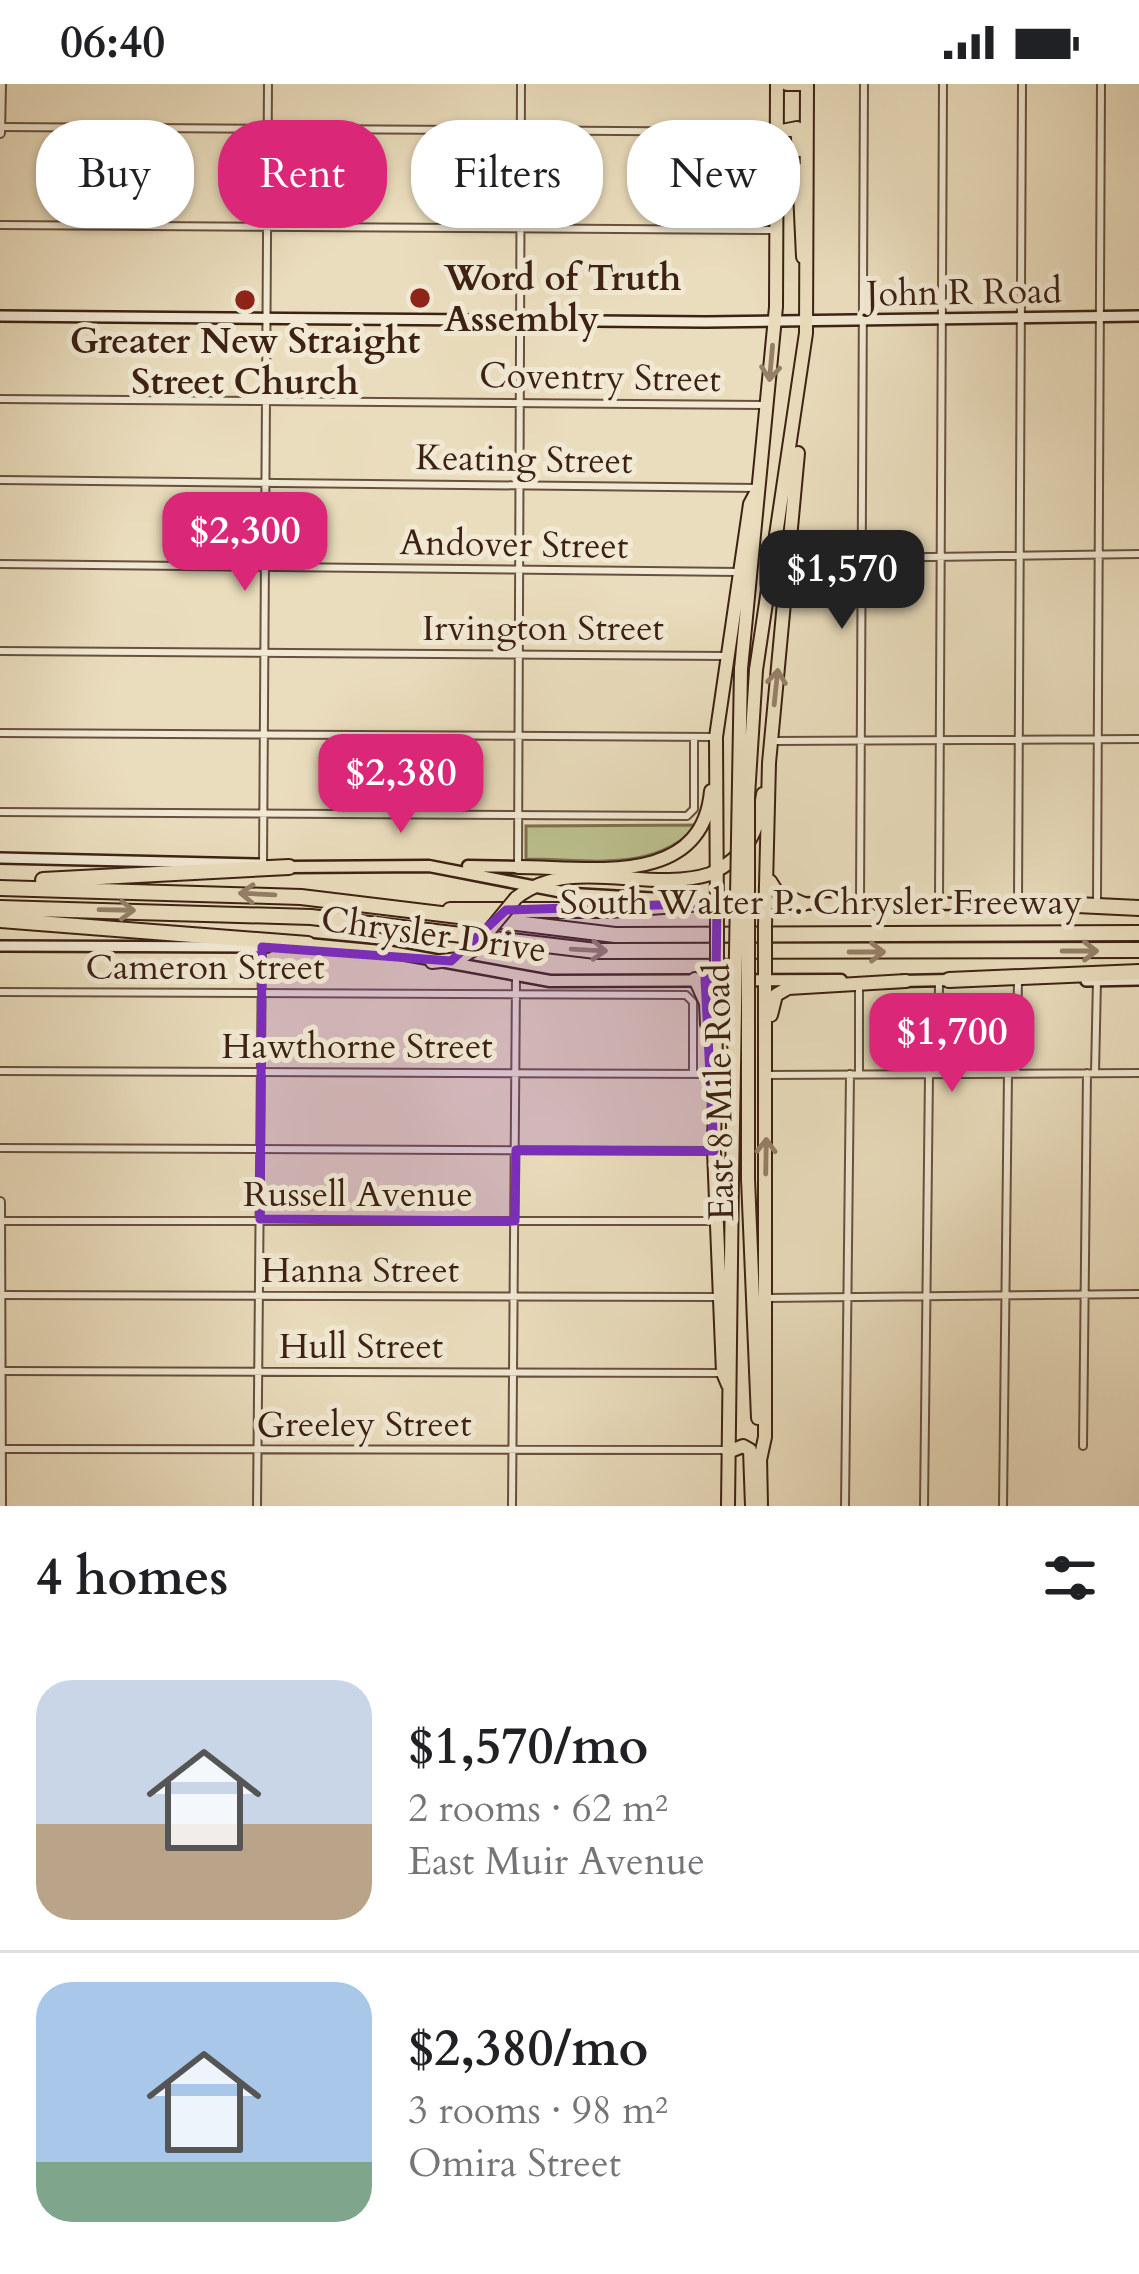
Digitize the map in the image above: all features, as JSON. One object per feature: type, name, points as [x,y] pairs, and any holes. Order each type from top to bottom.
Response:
[{"type":"highway","points":[[777,84],[777,120]]},
{"type":"highway","points":[[788,84],[806,84],[807,269]]},
{"type":"highway","points":[[799,228],[807,269]]},
{"type":"highway","points":[[748,670],[775,322],[777,230]]},
{"type":"highway","name":"East 8 Mile Road","points":[[725,1379],[748,670],[798,410],[807,269]]},
{"type":"highway","points":[[760,1460],[767,1298],[764,1052],[769,763],[790,559],[798,410]]},
{"type":"highway","points":[[518,866],[639,866],[674,856],[703,825],[750,504],[759,488]]},
{"type":"highway","name":"East 8 Mile Road","points":[[748,670],[748,1179],[760,1460],[757,1506]]},
{"type":"highway","name":"East 8 Mile Road","points":[[715,757],[718,870],[710,903],[717,926],[714,1151],[728,1506]]},
{"type":"highway","points":[[432,962],[458,958],[474,949],[533,886],[562,878],[686,878],[718,870],[741,854],[754,834],[769,763]]},
{"type":"highway","points":[[0,885],[289,867]]},
{"type":"highway","points":[[768,874],[776,891],[804,904]]},
{"type":"highway","name":"South Walter P. Chrysler Freeway","points":[[0,885],[263,894],[615,935],[1139,933]]},
{"type":"highway","points":[[416,911],[658,909],[710,903]]},
{"type":"highway","points":[[1056,904],[1139,905]]},
{"type":"highway","points":[[0,908],[295,916],[596,951],[1139,950]]},
{"type":"highway","points":[[0,920],[308,944]]},
{"type":"highway","points":[[944,980],[1139,976]]},
{"type":"highway","points":[[695,980],[706,1003],[714,1074]]},
{"type":"highway","points":[[764,1052],[772,1002],[782,990],[906,981]]},
{"type":"highway","points":[[728,1451],[743,1446],[750,1450],[757,1506]]},
{"type":"main road","name":"John R Road","points":[[0,316],[790,322],[1139,316]]},
{"type":"main road","name":"Chrysler Drive","points":[[0,859],[429,866],[580,895],[710,903],[1056,904]]},
{"type":"main road","points":[[429,866],[518,866]]},
{"type":"main road","points":[[1056,904],[1139,905]]},
{"type":"main road","name":"Chrysler Drive","points":[[0,946],[308,944],[516,979],[695,980],[765,973],[855,983]]},
{"type":"main road","points":[[906,981],[1139,976]]},
{"type":"street","points":[[1,84],[0,130],[218,129]]},
{"type":"street","points":[[267,120],[268,84]]},
{"type":"street","points":[[520,84],[520,120]]},
{"type":"street","points":[[860,904],[864,84]]},
{"type":"street","points":[[939,904],[943,84]]},
{"type":"street","points":[[1018,904],[1022,84]]},
{"type":"street","points":[[1097,901],[1100,84]]},
{"type":"street","points":[[0,225],[218,227]]},
{"type":"street","points":[[262,864],[265,228]]},
{"type":"street","points":[[518,866],[519,228],[777,230]]},
{"type":"street","name":"Coventry Street","points":[[0,399],[768,405]]},
{"type":"street","name":"Keating Street","points":[[0,480],[759,488]]},
{"type":"street","points":[[790,559],[1139,554]]},
{"type":"street","name":"Andover Street","points":[[0,564],[739,572]]},
{"type":"street","name":"Irvington Street","points":[[0,651],[725,656]]},
{"type":"street","points":[[0,734],[716,737]]},
{"type":"street","points":[[0,812],[689,815],[694,737]]},
{"type":"street","points":[[771,741],[1139,739]]},
{"type":"street","points":[[257,1506],[262,947]]},
{"type":"street","points":[[512,1506],[516,979]]},
{"type":"street","points":[[924,1506],[934,1074],[944,980]]},
{"type":"street","points":[[1083,1446],[1096,980]]},
{"type":"street","points":[[1003,1506],[1018,981]]},
{"type":"street","points":[[845,1506],[855,983]]},
{"type":"street","name":"Cameron Street","points":[[0,992],[688,996],[693,1074]]},
{"type":"street","name":"Hawthorne Street","points":[[0,1071],[714,1074]]},
{"type":"street","points":[[765,1075],[1139,1073]]},
{"type":"street","points":[[0,1148],[714,1151]]},
{"type":"street","points":[[0,1202],[1,1506]]},
{"type":"street","name":"Russell Avenue","points":[[0,1222],[717,1221]]},
{"type":"street","name":"Hanna Street","points":[[0,1294],[720,1297]]},
{"type":"street","points":[[767,1298],[1139,1294]]},
{"type":"street","name":"Hull Street","points":[[1,1371],[513,1371],[725,1379]]},
{"type":"street","name":"Greeley Street","points":[[1,1449],[728,1451]]},
{"type":"highlighted area","points":[[717,903],[716,979],[705,979],[714,1151],[516,1150],[515,1221],[260,1219],[262,947],[451,961],[506,910]]},
{"type":"green space","points":[[699,825],[681,841],[640,857],[526,859],[526,826]]},
{"type":"place","name":"Word of Truth Assembly","points":[[420,298]]},
{"type":"place","name":"Greater New Straight Street Church","points":[[245,300]]}]
